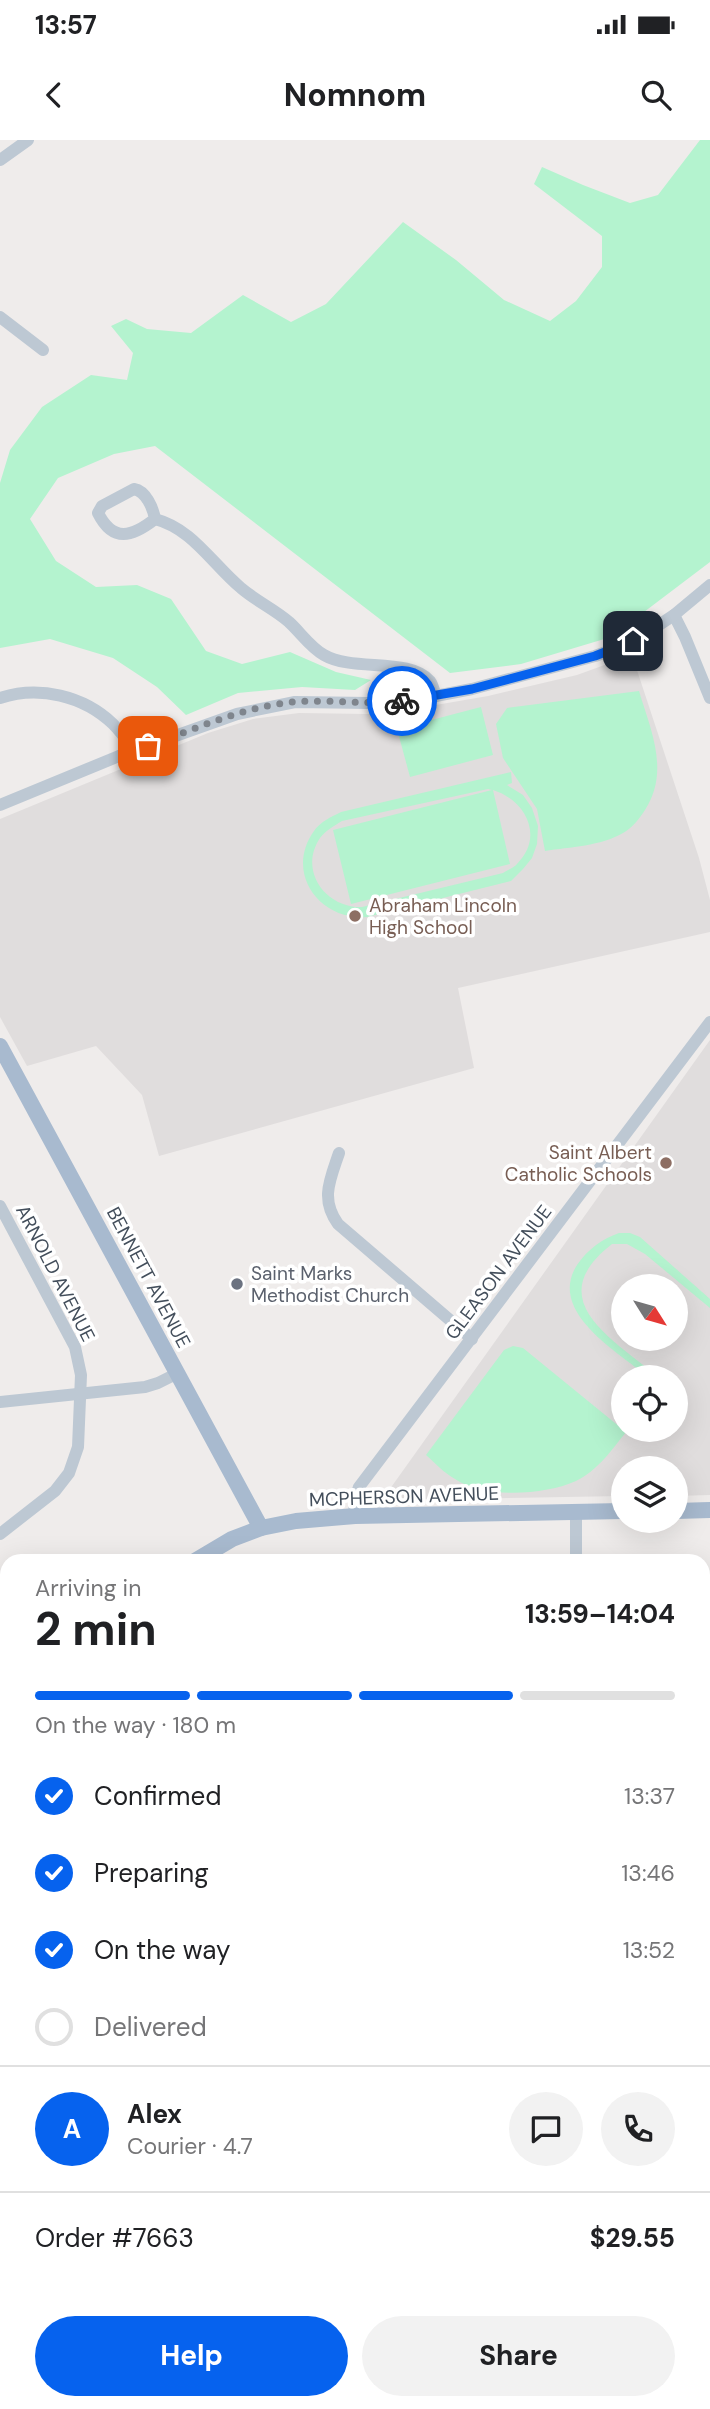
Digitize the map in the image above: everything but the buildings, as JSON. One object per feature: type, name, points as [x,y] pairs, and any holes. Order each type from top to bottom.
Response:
[{"type":"main road","name":"BENNETT AVENUE","points":[[0,1046],[261,1528]]},
{"type":"main road","points":[[688,1511],[710,1510]]},
{"type":"main road","name":"MCPHERSON AVENUE","points":[[207,1554],[232,1539],[261,1528],[296,1521],[355,1516],[611,1511]]},
{"type":"street","points":[[0,160],[28,140]]},
{"type":"street","points":[[0,317],[43,350]]},
{"type":"street","points":[[155,519],[129,534],[120,534],[107,528],[99,513],[102,506],[136,489],[144,495],[155,519],[178,527],[188,535],[238,586],[287,621],[322,654],[351,665],[393,667],[423,675],[432,683],[436,696]]},
{"type":"street","points":[[0,805],[134,751],[237,714],[278,704],[316,701],[396,702],[436,696],[595,656],[633,641],[674,615],[710,585]]},
{"type":"street","points":[[674,615],[710,698]]},
{"type":"street","points":[[0,698],[16,694],[47,693],[85,704],[116,726],[134,751]]},
{"type":"street","name":"GLEASON AVENUE","points":[[355,1516],[355,1496],[359,1487],[710,1022]]},
{"type":"street","points":[[339,1153],[327,1192],[330,1214],[338,1224],[472,1339]]},
{"type":"street","name":"ARNOLD AVENUE","points":[[0,1206],[75,1347],[80,1363],[81,1394],[78,1447],[69,1474],[55,1491],[0,1534]]},
{"type":"street","points":[[0,1402],[145,1387],[176,1374]]},
{"type":"street","points":[[576,1512],[576,1554]]},
{"type":"shaded area","name":"Abraham Lincoln High School","points":[[632,655],[699,858],[710,900],[710,932],[458,988],[474,1068],[159,1156],[142,1095],[96,1046],[27,1066],[0,1017],[0,819],[208,733],[253,719],[299,713],[368,714],[401,711],[488,696],[577,675]]},
{"type":"shaded area","name":"Saint Albert Catholic Schools","points":[[710,1040],[710,1495],[688,1496],[688,1456],[611,1456],[611,1496],[382,1500]]},
{"type":"green space","points":[[700,140],[710,140],[710,562],[611,637],[521,664],[450,673],[155,446],[114,454],[58,478],[30,519],[56,561],[96,587],[137,585],[171,599],[206,651],[242,664],[290,652],[336,672],[371,680],[355,690],[302,687],[238,693],[186,715],[157,687],[113,658],[50,639],[0,648],[0,483],[10,450],[42,407],[91,375],[127,380],[133,353],[111,326],[126,319],[147,329],[191,333],[243,295],[291,322],[326,304],[403,222],[456,260],[504,300],[550,321],[576,301],[602,267],[602,236],[534,184],[542,167],[630,203],[658,195]]},
{"type":"green space","points":[[639,691],[653,736],[657,766],[656,781],[645,810],[630,828],[605,841],[545,851],[537,809],[503,758],[496,724],[507,708]]},
{"type":"green space","points":[[481,707],[493,755],[410,777],[397,729]]},
{"type":"green space","points":[[511,772],[512,783],[507,785],[523,795],[532,808],[538,826],[537,844],[532,858],[511,881],[367,917],[350,916],[322,903],[305,878],[303,863],[306,847],[314,831],[323,822],[341,812]],"holes":[[[492,790],[333,830],[351,904],[510,864],[493,790],[504,795],[522,810],[530,831],[530,842],[525,853],[516,865],[503,873],[362,907],[337,901],[319,885],[312,863],[314,850],[322,835],[342,821]]]},
{"type":"green space","points":[[619,1233],[640,1237],[682,1274],[669,1274],[645,1254],[627,1244],[612,1244],[591,1264],[582,1283],[583,1300],[591,1317],[611,1339],[611,1348],[578,1314],[571,1299],[570,1282],[577,1265],[586,1254],[607,1238]]},
{"type":"green space","points":[[688,1280],[710,1299],[710,1308],[688,1290]]},
{"type":"green space","points":[[513,1346],[523,1348],[611,1420],[611,1442],[618,1442],[584,1477],[563,1486],[532,1492],[482,1490],[451,1477],[426,1455],[504,1350]]},
{"type":"green space","points":[[614,1351],[625,1351],[643,1365],[632,1365]]},
{"type":"way so far","points":[[148,746],[237,714],[278,704],[402,701]]},
{"type":"place","name":"Abraham Lincoln High School","points":[[355,916]]},
{"type":"place","name":"Saint Albert Catholic Schools","points":[[666,1163]]},
{"type":"place","name":"Saint Marks Methodist Church","points":[[237,1284]]},
{"type":"route","points":[[402,701],[472,689],[595,656],[633,641]]}]
